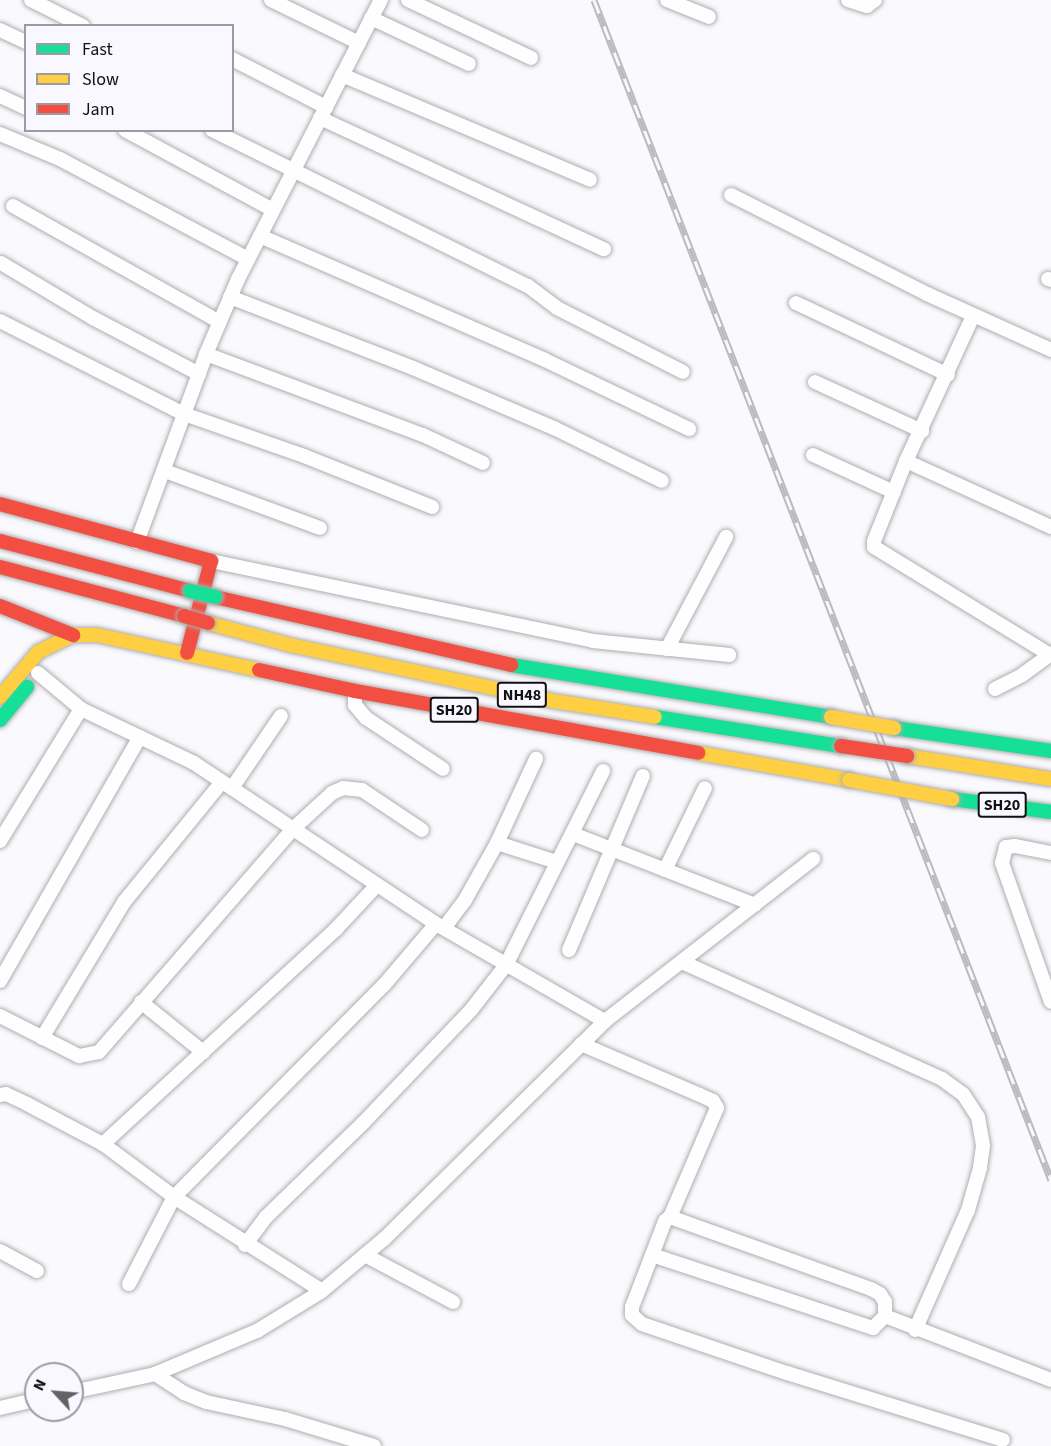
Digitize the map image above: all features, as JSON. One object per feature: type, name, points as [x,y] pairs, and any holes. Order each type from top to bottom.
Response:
[{"type":"main road","points":[[0,504],[211,561],[188,653]]},
{"type":"main road","name":"NH48","points":[[0,541],[190,591],[477,658],[894,728],[1051,751]]},
{"type":"main road","name":"NH48","points":[[0,567],[313,650],[542,699],[1051,779]]},
{"type":"main road","points":[[0,606],[68,637]]},
{"type":"main road","points":[[0,720],[68,637]]},
{"type":"main road","points":[[0,697],[38,652],[68,637]]},
{"type":"main road","name":"SH20","points":[[68,637],[117,638],[355,692],[952,799],[1051,812]]},
{"type":"street","points":[[31,0],[79,24]]},
{"type":"street","points":[[271,0],[358,43]]},
{"type":"street","points":[[408,0],[531,58]]},
{"type":"street","points":[[667,0],[709,17]]},
{"type":"street","points":[[848,0],[867,6],[874,0]]},
{"type":"street","points":[[137,542],[165,471],[206,354],[230,297],[358,43],[374,6],[469,64]]},
{"type":"street","points":[[0,30],[24,41]]},
{"type":"street","points":[[234,60],[323,112],[604,249]]},
{"type":"street","points":[[342,75],[590,180]]},
{"type":"street","points":[[0,96],[24,107]]},
{"type":"street","points":[[129,132],[273,210]]},
{"type":"street","points":[[216,132],[528,286],[574,317],[683,372]]},
{"type":"street","points":[[0,134],[60,159],[248,259]]},
{"type":"street","points":[[731,195],[973,315],[1051,350]]},
{"type":"street","points":[[13,206],[220,322]]},
{"type":"street","points":[[260,236],[545,360],[689,429]]},
{"type":"street","points":[[1,263],[93,318],[199,374]]},
{"type":"street","points":[[230,297],[424,372],[554,428],[662,481]]},
{"type":"street","points":[[796,303],[948,375]]},
{"type":"street","points":[[973,315],[948,375],[906,461],[874,541],[878,551],[1050,654],[1022,675],[995,689]]},
{"type":"street","points":[[0,321],[184,414],[304,456],[432,507]]},
{"type":"street","points":[[206,354],[423,435],[483,463]]},
{"type":"street","points":[[815,382],[922,431]]},
{"type":"street","points":[[813,455],[894,492]]},
{"type":"street","points":[[906,461],[1051,527]]},
{"type":"street","points":[[165,471],[320,528]]},
{"type":"street","points":[[667,649],[726,537]]},
{"type":"street","points":[[211,561],[593,641],[729,655]]},
{"type":"street","points":[[38,673],[81,709],[194,763],[440,926],[604,1021]]},
{"type":"street","points":[[355,692],[355,705],[366,718],[443,769]]},
{"type":"street","points":[[0,841],[81,709]]},
{"type":"street","points":[[42,1038],[124,902],[227,785],[281,716]]},
{"type":"street","points":[[0,981],[140,737]]},
{"type":"street","points":[[129,1284],[174,1197],[465,900],[497,843],[536,759]]},
{"type":"street","points":[[245,1245],[266,1217],[348,1139],[471,1010],[506,964],[603,771]]},
{"type":"street","points":[[569,950],[643,776]]},
{"type":"street","points":[[0,1016],[79,1056],[99,1052],[294,828],[332,793],[353,787],[362,790],[422,830]]},
{"type":"street","points":[[665,870],[705,788]]},
{"type":"street","points":[[573,834],[755,905]]},
{"type":"street","points":[[497,843],[557,862]]},
{"type":"street","points":[[1051,853],[1015,846],[1006,848],[1002,863],[1051,1002]]},
{"type":"street","points":[[84,1389],[155,1374],[257,1330],[322,1292],[365,1255],[604,1021],[813,859]]},
{"type":"street","points":[[103,1144],[336,929],[377,885]]},
{"type":"street","points":[[682,962],[942,1079],[963,1094],[978,1117],[982,1146],[980,1168],[968,1210],[915,1330]]},
{"type":"street","points":[[141,1002],[203,1052]]},
{"type":"street","points":[[581,1044],[713,1101],[717,1108],[670,1217],[665,1221],[632,1307],[632,1315],[642,1324],[787,1373],[1003,1440]]},
{"type":"street","points":[[0,1095],[6,1094],[103,1144],[174,1197],[245,1245],[322,1292]]},
{"type":"street","points":[[652,1255],[865,1326],[873,1328],[885,1316],[885,1302],[880,1294],[871,1289],[670,1217]]},
{"type":"street","points":[[0,1251],[37,1271]]},
{"type":"street","points":[[365,1255],[453,1302]]},
{"type":"street","points":[[885,1316],[915,1330],[1051,1380]]},
{"type":"street","points":[[155,1374],[184,1393],[206,1402],[285,1419],[374,1446]]},
{"type":"street","points":[[0,1408],[24,1403]]},
{"type":"railway","points":[[594,0],[1051,1180]]},
{"type":"traffic: fast","points":[[190,591],[215,597]]},
{"type":"traffic: fast","points":[[511,665],[831,717]]},
{"type":"traffic: fast","points":[[0,720],[27,687]]},
{"type":"traffic: fast","points":[[655,717],[841,746]]},
{"type":"traffic: fast","points":[[894,728],[1051,751]]},
{"type":"traffic: fast","points":[[952,799],[1051,812]]},
{"type":"traffic: slow","points":[[208,623],[290,645],[553,701],[655,717]]},
{"type":"traffic: slow","points":[[0,697],[38,652],[73,635],[97,635],[259,670]]},
{"type":"traffic: slow","points":[[831,717],[894,728]]},
{"type":"traffic: slow","points":[[698,753],[849,780]]},
{"type":"traffic: slow","points":[[907,756],[1051,779]]},
{"type":"traffic: slow","points":[[849,780],[952,799]]},
{"type":"traffic: jam","points":[[0,504],[211,561],[187,653]]},
{"type":"traffic: jam","points":[[0,541],[190,591]]},
{"type":"traffic: jam","points":[[0,567],[184,616]]},
{"type":"traffic: jam","points":[[215,597],[511,665]]},
{"type":"traffic: jam","points":[[0,606],[73,635]]},
{"type":"traffic: jam","points":[[184,616],[208,623]]},
{"type":"traffic: jam","points":[[259,670],[355,691],[698,753]]},
{"type":"traffic: jam","points":[[841,746],[907,756]]}]
